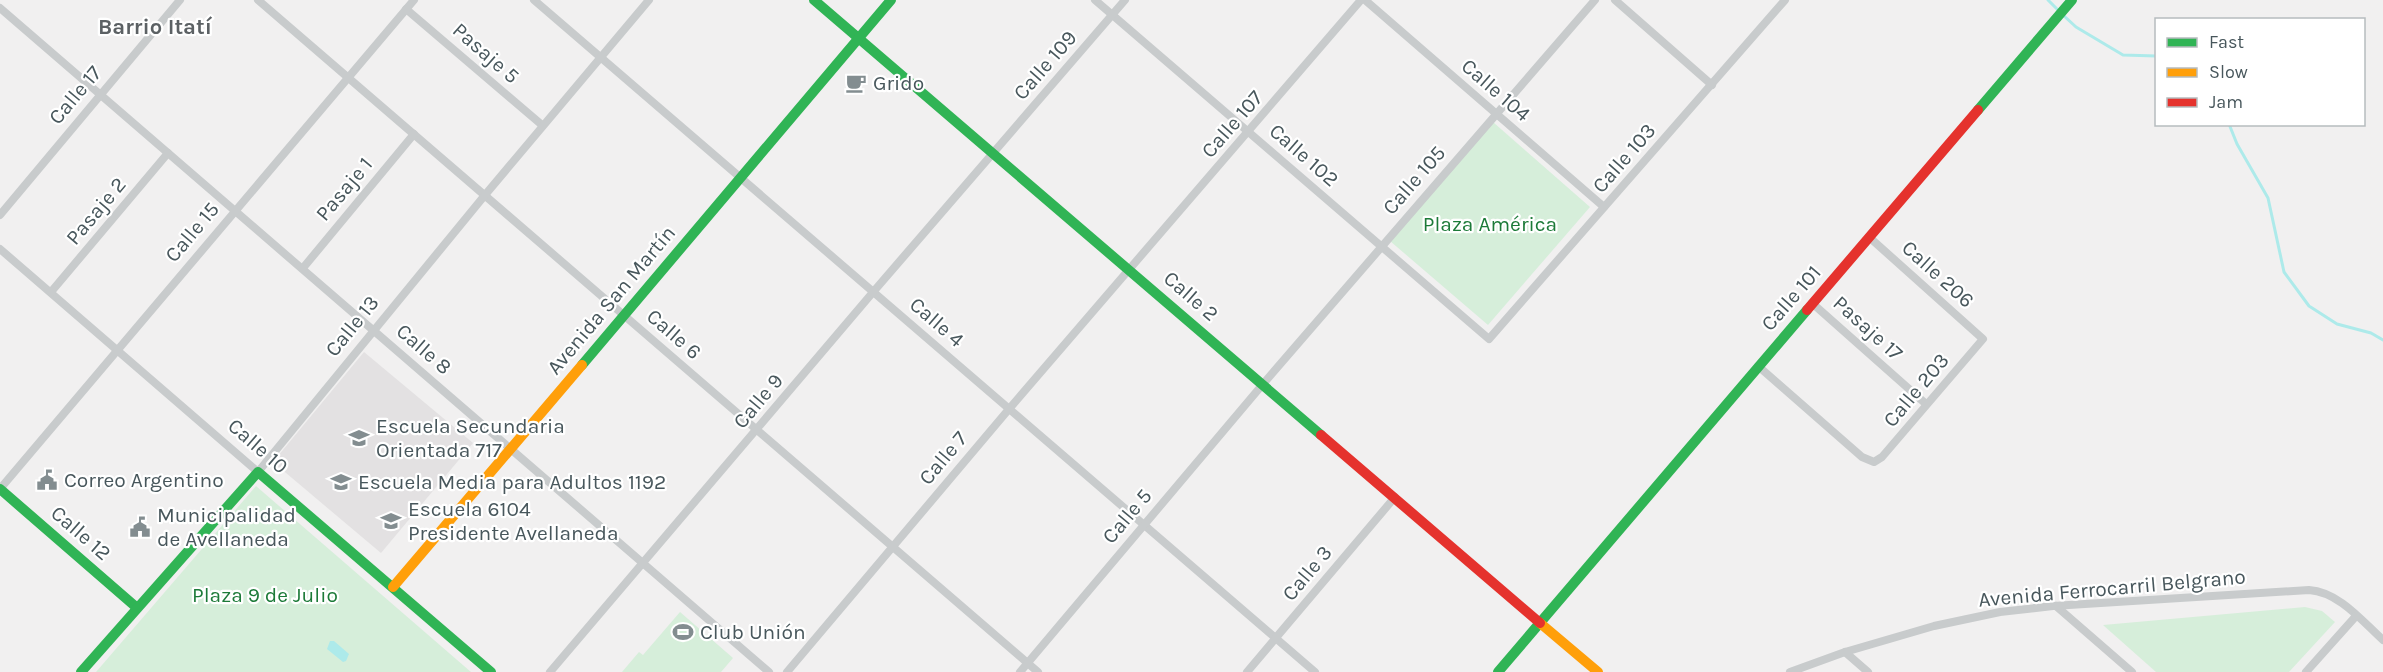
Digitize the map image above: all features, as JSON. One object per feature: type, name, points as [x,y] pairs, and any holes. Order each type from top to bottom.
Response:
[{"type":"street","name":"Calle 17","points":[[0,215],[180,0]]},
{"type":"street","name":"Calle 6","points":[[258,0],[1038,672]]},
{"type":"street","name":"Calle 15","points":[[0,488],[414,0]]},
{"type":"street","name":"Calle 4","points":[[534,0],[1315,672]]},
{"type":"street","name":"Calle 13","points":[[81,672],[136,607],[258,472],[484,195],[649,0]]},
{"type":"street","name":"Calle 2","points":[[814,0],[1598,672]]},
{"type":"street","name":"Avenida San Martín","points":[[393,587],[891,0]]},
{"type":"street","name":"Calle 102","points":[[1095,0],[1489,339]]},
{"type":"street","name":"Calle 109","points":[[993,153],[1125,0]]},
{"type":"street","name":"Calle 104","points":[[1363,0],[1604,207]]},
{"type":"street","name":"Calle 107","points":[[1129,269],[1363,0]]},
{"type":"street","name":"Calle 105","points":[[1263,384],[1594,0]]},
{"type":"street","points":[[1615,0],[1712,85]]},
{"type":"street","name":"Calle 103","points":[[1489,339],[1785,0]]},
{"type":"street","name":"Calle 101","points":[[1497,672],[2071,2]]},
{"type":"street","name":"Calle 8","points":[[0,8],[769,672]]},
{"type":"street","name":"Pasaje 5","points":[[406,9],[542,125]]},
{"type":"street","name":"Pasaje 1","points":[[303,268],[414,134]]},
{"type":"street","name":"Pasaje 2","points":[[51,292],[168,153]]},
{"type":"street","name":"Calle 9","points":[[550,672],[993,153]]},
{"type":"street","name":"Calle 206","points":[[1869,237],[1983,339]]},
{"type":"street","name":"Calle 10","points":[[0,249],[491,672]]},
{"type":"street","name":"Calle 7","points":[[787,672],[1129,269]]},
{"type":"street","name":"Pasaje 17","points":[[1812,303],[1926,404]]},
{"type":"street","name":"Calle 203","points":[[1758,366],[1862,457],[1874,462],[1882,457],[1983,339]]},
{"type":"street","name":"Calle 5","points":[[1020,672],[1263,384]]},
{"type":"street","name":"Calle 12","points":[[0,488],[136,607]]},
{"type":"street","name":"Calle 3","points":[[1246,672],[1395,497]]},
{"type":"street","name":"Avenida Ferrocarril Belgrano","points":[[1790,672],[1845,652],[1961,620],[2056,606],[2309,590],[2322,591],[2335,597],[2356,616]]},
{"type":"street","points":[[2056,606],[2132,672]]},
{"type":"street","points":[[2306,672],[2356,616],[2383,640]]},
{"type":"street","points":[[1845,652],[1868,672]]},
{"type":"shaded area","points":[[364,352],[473,443],[381,553],[273,462]]},
{"type":"green space","name":"Plaza América","points":[[1493,122],[1590,207],[1488,325],[1390,241]]},
{"type":"green space","name":"Plaza 9 de Julio","points":[[256,486],[471,672],[96,672]]},
{"type":"green space","points":[[2305,607],[2322,611],[2335,622],[2289,672],[2156,672],[2103,625]]},
{"type":"green space","name":"Club Unión","points":[[680,612],[733,658],[721,672],[622,672],[639,652],[643,655]]},
{"type":"water","points":[[330,641],[334,641],[349,654],[346,661],[343,662],[327,649]]},
{"type":"waterway","points":[[2048,0],[2058,10]]},
{"type":"waterway","points":[[2063,15],[2076,27],[2123,55],[2155,56]]},
{"type":"waterway","points":[[2230,126],[2237,144],[2268,198],[2284,272],[2309,306],[2337,324],[2371,333],[2383,340]]},
{"type":"traffic: fast","points":[[814,0],[1321,435]]},
{"type":"traffic: fast","points":[[582,365],[891,0]]},
{"type":"traffic: fast","points":[[1978,110],[2072,0]]},
{"type":"traffic: fast","points":[[1498,672],[1807,310]]},
{"type":"traffic: fast","points":[[81,672],[258,472],[491,672]]},
{"type":"traffic: fast","points":[[0,489],[136,607]]},
{"type":"traffic: slow","points":[[393,587],[582,365]]},
{"type":"traffic: slow","points":[[1540,623],[1598,672]]},
{"type":"traffic: jam","points":[[1807,310],[1978,110]]},
{"type":"traffic: jam","points":[[1321,435],[1540,623]]},
{"type":"place","name":"Grido","points":[[856,83]]},
{"type":"place","name":"Escuela Secundaria Orientada 717","points":[[359,438]]},
{"type":"place","name":"Correo Argentino","points":[[47,480]]},
{"type":"place","name":"Escuela Media para Adultos 1192","points":[[341,482]]},
{"type":"place","name":"Escuela 6104 Presidente Avellaneda","points":[[391,521]]},
{"type":"place","name":"Municipalidad de Avellaneda","points":[[140,527]]},
{"type":"place","name":"Club Unión","points":[[683,632]]},
{"type":"district","name":"Barrio Itatí","points":[[155,26]]}]
